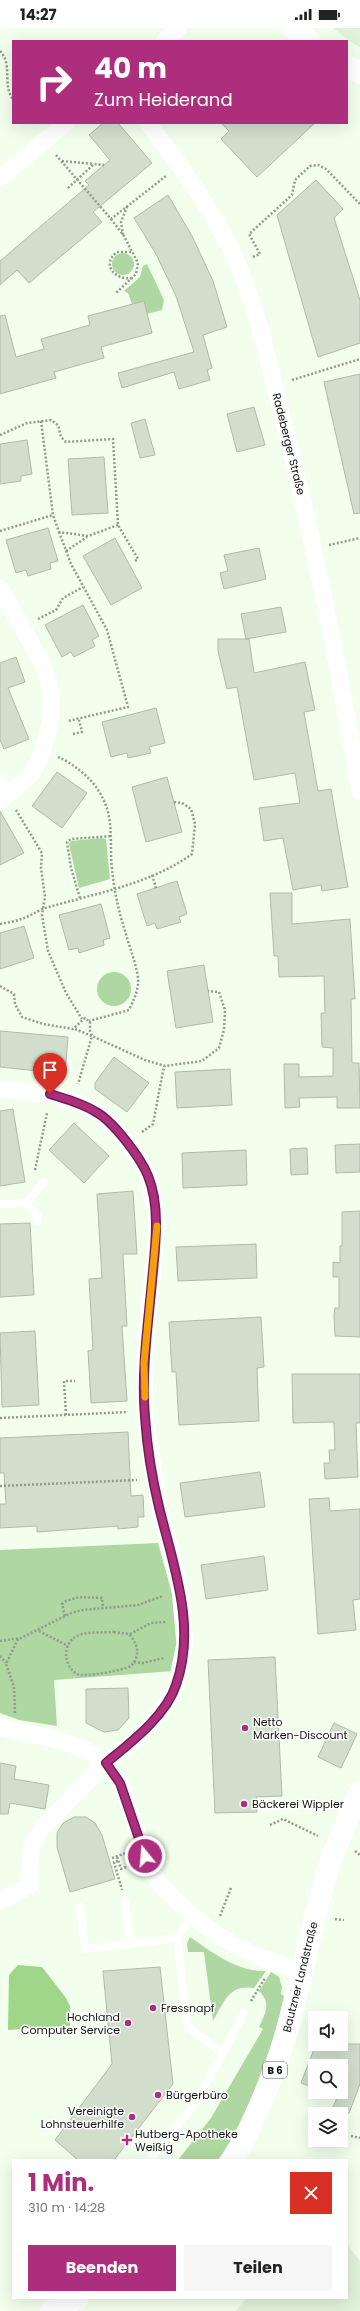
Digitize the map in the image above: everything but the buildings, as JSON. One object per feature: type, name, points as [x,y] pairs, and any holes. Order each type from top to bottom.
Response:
[{"type":"main road","points":[[292,28],[309,40]]},
{"type":"main road","points":[[348,67],[360,74]]},
{"type":"main road","name":"Bautzner Landstraße","points":[[233,2159],[253,2125],[276,2066],[330,1864],[360,1792]]},
{"type":"main road","points":[[51,2311],[75,2299]]},
{"type":"street","points":[[165,40],[180,28]]},
{"type":"street","points":[[0,178],[65,124]]},
{"type":"street","name":"Radeberger Straße","points":[[149,124],[187,175],[226,239],[238,265],[275,386],[296,470],[343,692],[360,792]]},
{"type":"street","points":[[0,588],[41,661],[49,682],[51,718],[43,750],[33,772],[4,799]]},
{"type":"street","points":[[0,1089],[50,1094],[72,1100],[98,1112],[131,1147],[149,1177],[157,1223],[144,1363],[145,1412],[154,1479],[179,1588],[186,1644],[176,1686],[165,1705],[136,1739],[106,1763],[41,1828],[31,1850],[29,1886],[0,1901]]},
{"type":"street","points":[[6,1729],[45,1736],[75,1744],[106,1763],[120,1783],[145,1856],[161,1884],[192,1917],[248,1953],[287,1966],[301,1974]]},
{"type":"lane","points":[[0,777],[4,799]]},
{"type":"lane","points":[[0,1204],[26,1202],[43,1182]]},
{"type":"lane","points":[[26,1202],[38,1217],[38,1222]]},
{"type":"lane","points":[[125,1902],[131,1944]]},
{"type":"lane","points":[[80,1907],[85,1949],[177,1938]]},
{"type":"lane","points":[[192,1917],[177,1938],[188,2028],[223,2053]]},
{"type":"lane","points":[[150,2159],[190,2109],[223,2053],[244,2012]]},
{"type":"path","points":[[0,51],[6,60],[8,93],[12,97]]},
{"type":"path","points":[[54,153],[124,236],[138,263],[138,270],[133,278],[114,294]]},
{"type":"path","points":[[62,161],[104,165]]},
{"type":"path","points":[[68,188],[94,164]]},
{"type":"path","points":[[238,265],[260,254],[249,234],[292,195],[295,180],[310,166],[318,165],[326,169],[360,204]]},
{"type":"path","points":[[111,219],[171,172]]},
{"type":"path","points":[[124,236],[121,222],[128,205]]},
{"type":"path","points":[[132,252],[117,252],[111,258],[110,264],[112,272],[117,277],[133,278]]},
{"type":"path","points":[[275,386],[360,359]]},
{"type":"path","points":[[0,435],[27,424],[41,421],[56,422],[62,440],[66,442],[113,439],[118,525],[138,559],[135,561]]},
{"type":"path","points":[[41,421],[53,515],[66,551],[83,587],[107,630],[128,707],[79,720],[72,721],[51,718]]},
{"type":"path","points":[[0,531],[53,515]]},
{"type":"path","points":[[66,551],[88,536],[118,525]]},
{"type":"path","points":[[59,532],[88,536]]},
{"type":"path","points":[[313,548],[360,538]]},
{"type":"path","points":[[42,617],[56,610],[63,598],[83,587]]},
{"type":"path","points":[[73,734],[82,732],[79,720]]},
{"type":"path","points":[[4,799],[42,853],[41,868],[45,897],[42,909],[44,934],[51,959],[71,1002],[82,1019],[89,1021],[129,1010],[138,991],[136,962],[126,934],[115,888],[112,868],[112,836],[109,812],[101,793],[69,762],[43,750]]},
{"type":"path","points":[[0,924],[25,919],[36,915],[42,909],[115,888],[152,875],[174,866],[192,854],[195,824],[191,809],[182,803],[174,802]]},
{"type":"path","points":[[80,898],[71,868],[67,842],[71,839],[112,836]]},
{"type":"path","points":[[152,875],[156,888]]},
{"type":"path","points":[[0,986],[14,994],[16,1004],[22,1017],[43,1024],[73,1029],[90,1027]]},
{"type":"path","points":[[80,1029],[145,1060],[165,1066],[202,1061],[219,1048],[224,1030],[225,1010],[219,992],[208,991]]},
{"type":"path","points":[[80,1029],[82,1019]]},
{"type":"path","points":[[72,1100],[92,1036],[89,1021]]},
{"type":"path","points":[[125,1140],[140,1134],[153,1124],[162,1071],[165,1066]]},
{"type":"path","points":[[31,1176],[36,1170],[50,1094]]},
{"type":"path","points":[[66,1415],[64,1381],[75,1380]]},
{"type":"path","points":[[0,1418],[145,1412]]},
{"type":"path","points":[[0,1486],[154,1479]]},
{"type":"path","points":[[0,1641],[18,1638],[39,1630],[65,1616],[83,1610],[138,1605],[153,1601],[179,1588]]},
{"type":"path","points":[[65,1616],[62,1604],[72,1599],[102,1598],[103,1607]]},
{"type":"path","points":[[129,1634],[151,1622],[167,1622],[184,1625]]},
{"type":"path","points":[[39,1630],[68,1646]]},
{"type":"path","points":[[123,1632],[129,1634],[137,1646],[138,1651],[134,1662],[128,1668],[81,1675],[73,1671],[67,1663],[68,1646],[73,1639],[82,1635],[123,1632]]},
{"type":"path","points":[[6,1664],[18,1638]]},
{"type":"path","points":[[0,1656],[6,1664],[15,1691],[6,1729]]},
{"type":"path","points":[[134,1662],[143,1663],[168,1658],[182,1659]]},
{"type":"path","points":[[270,1825],[283,1819],[318,1836]]},
{"type":"path","points":[[112,1858],[128,1853]]},
{"type":"path","points":[[117,1856],[121,1869],[133,1864]]},
{"type":"path","points":[[118,1861],[114,1862],[123,1893]]},
{"type":"path","points":[[224,1907],[231,1888]]},
{"type":"path","points":[[334,1919],[344,1920]]},
{"type":"path","points":[[244,2012],[267,1975]]},
{"type":"path","points":[[351,2136],[360,2138]]},
{"type":"shaded area","points":[[333,28],[360,28],[360,47],[348,40]]},
{"type":"shaded area","points":[[123,253],[131,256],[134,264],[131,272],[123,275],[115,272],[112,264],[115,256]]},
{"type":"shaded area","points":[[147,264],[164,300],[162,310],[147,314],[144,301],[132,304],[128,293],[124,291],[140,277],[143,266]]},
{"type":"shaded area","points":[[102,838],[106,839],[110,879],[79,888],[69,844],[71,841]]},
{"type":"shaded area","points":[[111,972],[117,972],[126,977],[130,983],[130,995],[126,1001],[117,1006],[111,1006],[102,1001],[97,992],[97,986],[102,977]]},
{"type":"shaded area","points":[[158,1543],[173,1597],[178,1633],[174,1671],[54,1680],[57,1726],[19,1720],[0,1713],[0,1550]]},
{"type":"shaded area","points":[[190,1937],[217,1955],[236,1965],[266,1971],[254,1988],[246,1987],[239,1989],[228,1996],[213,2021],[204,1952],[188,1952],[187,1943]]},
{"type":"shaded area","points":[[18,1965],[42,1967],[66,1998],[70,2006],[70,2026],[8,2030],[9,1975]]},
{"type":"shaded area","points":[[271,1972],[279,1977],[282,1987],[281,1994],[284,1996],[273,2039],[259,2081],[241,2122],[219,2159],[179,2159],[211,2118],[263,2029],[259,2027],[265,2012],[266,2004],[263,1995],[259,1991]]},
{"type":"shaded area","points":[[348,2245],[360,2261],[360,2311],[235,2311],[246,2299],[348,2299]]},
{"type":"slow traffic","points":[[145,1397],[144,1363],[157,1226]]},
{"type":"place","name":"Netto Marken-Discount","points":[[245,1728]]},
{"type":"place","name":"Bäckerei Wippler","points":[[244,1804]]},
{"type":"place","name":"Fressnapf","points":[[153,2008]]},
{"type":"place","name":"Hochland Computer Service","points":[[128,2023]]},
{"type":"place","name":"Bürgerbüro","points":[[158,2095]]},
{"type":"place","name":"Vereinigte Lohnsteuerhilfe","points":[[132,2117]]},
{"type":"place","name":"Hutberg-Apotheke Weißig","points":[[127,2140]]},
{"type":"route","points":[[50,1094],[72,1100],[98,1112],[131,1147],[149,1177],[157,1223],[144,1363],[145,1417],[159,1506],[180,1589],[186,1644],[176,1686],[165,1705],[136,1739],[106,1763],[120,1783],[145,1856]]}]
